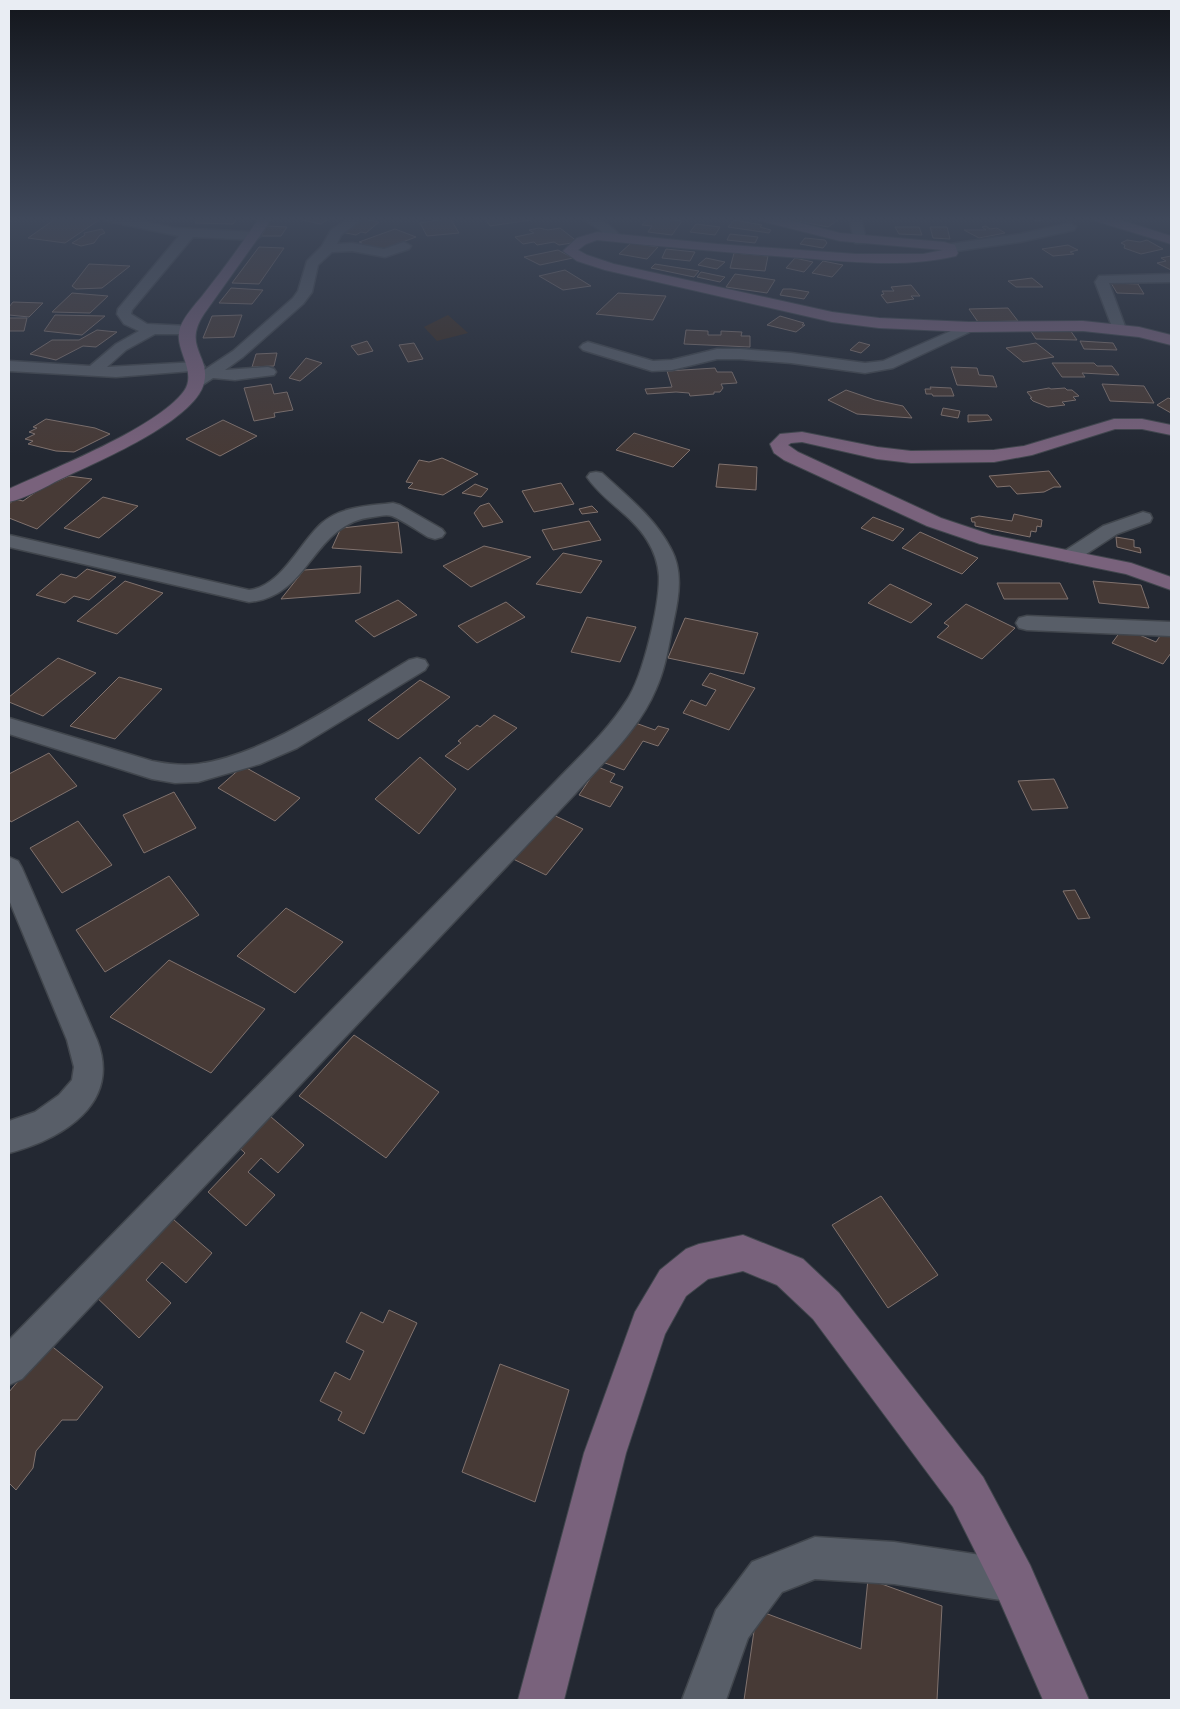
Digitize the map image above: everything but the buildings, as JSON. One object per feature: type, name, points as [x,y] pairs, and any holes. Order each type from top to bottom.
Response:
[{"type":"street","points":[[135,297],[125,309],[124,314],[133,324],[153,329],[188,330]]},
{"type":"street","points":[[201,374],[187,339],[188,330],[210,297]]},
{"type":"street","points":[[9,496],[141,432],[182,403],[192,393],[201,374],[233,358],[301,297]]},
{"type":"street","points":[[740,297],[832,318],[898,324],[969,327],[1083,326],[1119,329],[1171,340]]},
{"type":"street","points":[[1106,297],[1119,329]]},
{"type":"street","points":[[588,347],[652,366],[672,365],[717,354],[740,354],[791,358],[866,368],[887,365],[969,327]]},
{"type":"street","points":[[92,372],[121,348],[153,329]]},
{"type":"street","points":[[9,366],[92,372],[235,375],[268,372]]},
{"type":"street","points":[[1171,430],[1142,424],[1114,424],[1026,451],[994,456],[911,457],[877,453],[802,437],[786,438],[779,444],[780,448],[791,456],[934,522],[987,540],[1132,569],[1171,584]]},
{"type":"street","points":[[9,1366],[566,788],[628,716],[640,698],[654,663],[668,598],[668,568],[662,550],[647,528],[596,478]]},
{"type":"street","points":[[9,541],[249,596],[260,595],[280,584],[329,528],[342,518],[356,513],[393,509],[435,533]]},
{"type":"street","points":[[1070,556],[1110,530],[1143,518]]},
{"type":"street","points":[[1027,623],[1171,629]]},
{"type":"street","points":[[9,726],[152,770],[175,774],[198,773],[251,758],[289,742],[417,665]]},
{"type":"street","points":[[9,868],[78,1030],[87,1055],[90,1071],[87,1086],[61,1114],[41,1126],[9,1138]]},
{"type":"street","points":[[541,1700],[605,1453],[649,1326],[673,1284],[699,1262],[743,1253],[790,1272],[826,1306],[968,1492],[1014,1581],[1066,1700]]},
{"type":"street","points":[[704,1700],[731,1625],[767,1577],[815,1558],[894,1563],[1014,1581]]},
{"type":"shaded area","points":[[448,315],[468,333],[437,341],[424,327]]}]
